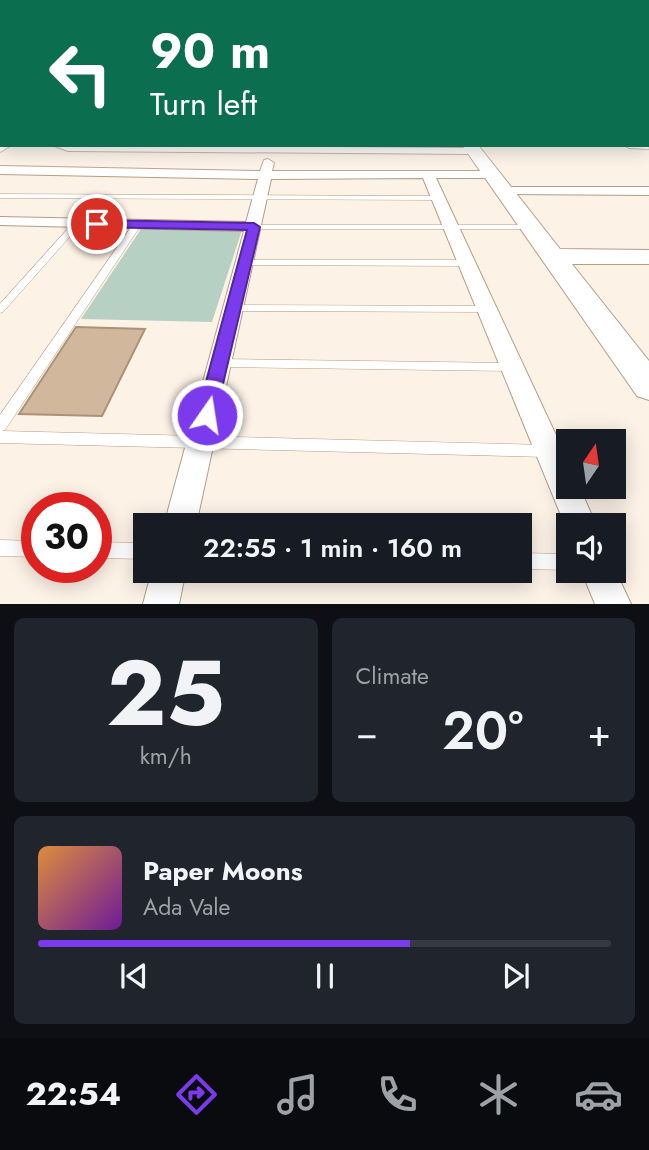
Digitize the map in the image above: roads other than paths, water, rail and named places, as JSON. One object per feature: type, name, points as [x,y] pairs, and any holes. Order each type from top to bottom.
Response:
[{"type":"street","points":[[60,147],[473,148],[649,386]]},
{"type":"street","points":[[183,513],[272,148]]},
{"type":"street","points":[[1,171],[428,175],[499,183],[649,191]]},
{"type":"street","points":[[428,175],[575,513]]},
{"type":"street","points":[[0,235],[7,221],[254,227]]},
{"type":"street","points":[[553,256],[649,257]]},
{"type":"street","points":[[161,604],[166,583]]},
{"type":"street","points":[[604,583],[613,604]]},
{"type":"lane","points":[[0,196],[439,198]]},
{"type":"lane","points":[[0,310],[77,224]]},
{"type":"lane","points":[[0,426],[137,225]]},
{"type":"lane","points":[[254,227],[532,227]]},
{"type":"lane","points":[[245,263],[467,263]]},
{"type":"lane","points":[[233,308],[485,310]]},
{"type":"lane","points":[[220,363],[511,367]]},
{"type":"lane","points":[[0,437],[550,451]]},
{"type":"lane","points":[[0,548],[21,549]]},
{"type":"lane","points":[[112,550],[133,551]]},
{"type":"lane","points":[[532,561],[556,562]]}]
